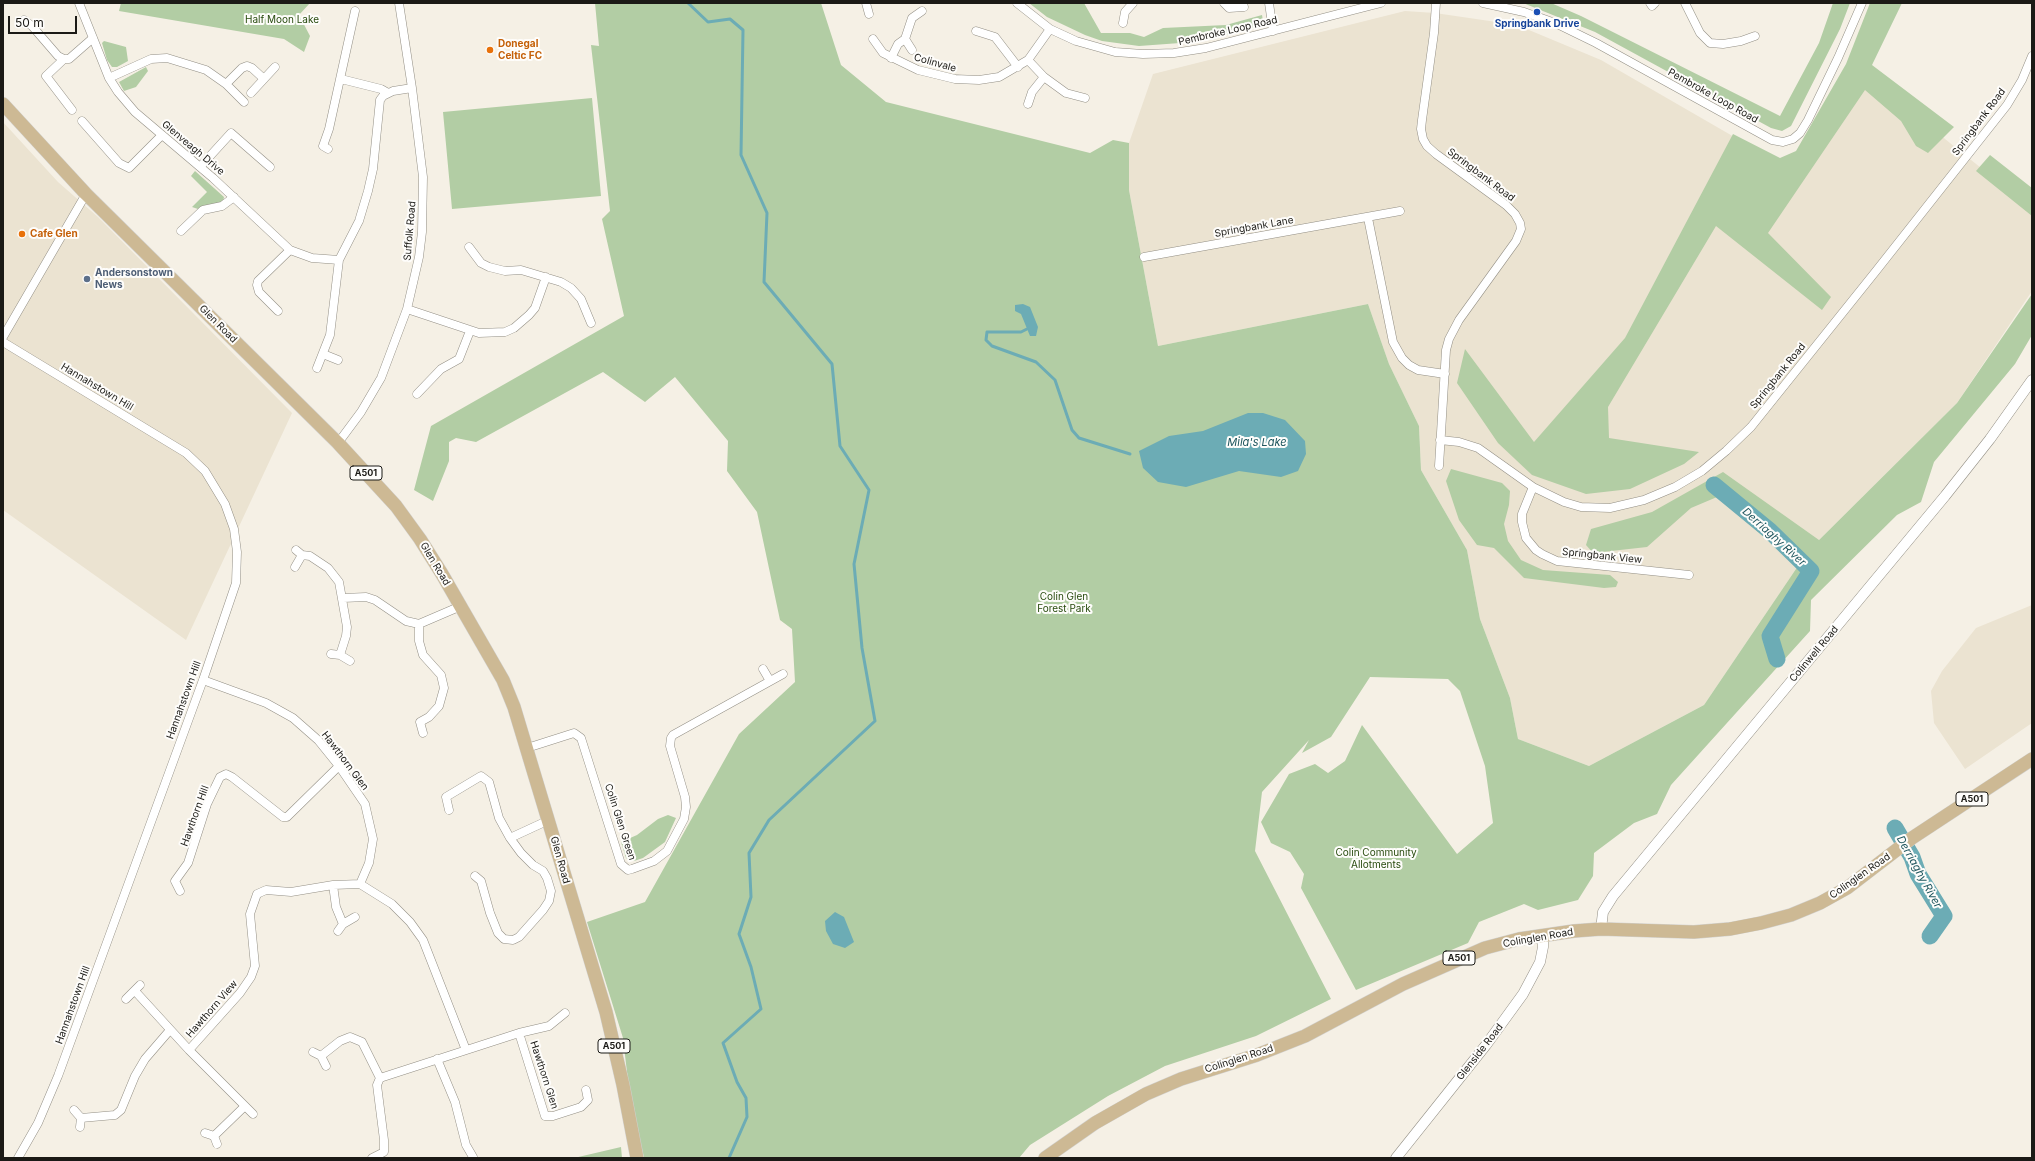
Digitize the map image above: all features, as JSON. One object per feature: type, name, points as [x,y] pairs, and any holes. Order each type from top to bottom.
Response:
[{"type":"main road","name":"Glen Road","points":[[3,104],[86,194],[338,443],[396,506],[420,539],[461,606],[502,680],[514,707],[608,1019],[623,1085],[637,1158]]},
{"type":"main road","name":"Colinglen Road","points":[[1045,1158],[1095,1123],[1146,1094],[1181,1079],[1257,1055],[1305,1036],[1409,981],[1485,948],[1543,935],[1601,929],[1694,932],[1730,929],[1762,923],[1791,915],[1820,903],[1847,888],[1912,838],[2032,759]]},
{"type":"street","name":"Glenveagh Drive","points":[[79,3],[109,78],[126,102],[234,197],[290,250],[312,258],[339,260]]},
{"type":"street","name":"Suffolk Road","points":[[338,443],[361,412],[381,378],[407,309],[419,257],[423,206],[420,145],[398,3]]},
{"type":"street","points":[[866,3],[869,14]]},
{"type":"street","name":"Pembroke Loop Road","points":[[1017,3],[1050,29],[1094,47],[1115,52],[1143,54],[1189,51],[1381,3]]},
{"type":"street","points":[[1123,23],[1125,12],[1132,3]]},
{"type":"street","points":[[1224,3],[1229,8],[1244,7]]},
{"type":"street","points":[[1269,3],[1273,31]]},
{"type":"street","name":"Springbank Road","points":[[1436,3],[1434,33],[1422,120],[1422,134],[1424,140],[1427,146],[1436,154],[1506,205],[1515,214],[1520,223],[1521,229],[1516,242],[1453,330],[1446,350],[1439,466]]},
{"type":"street","name":"Pembroke Loop Road","points":[[1483,3],[1524,12],[1555,23],[1596,43],[1772,140],[1783,142],[1793,139],[1800,133],[1808,120],[1838,58],[1862,3]]},
{"type":"street","points":[[1650,3],[1652,6],[1655,3]]},
{"type":"street","points":[[1685,3],[1700,33],[1710,43],[1723,44],[1741,42],[1755,36]]},
{"type":"street","points":[[328,149],[323,146],[341,79],[355,11]]},
{"type":"street","points":[[891,58],[898,44],[905,38],[912,18],[922,11]]},
{"type":"street","points":[[24,20],[32,26],[58,56],[64,59]]},
{"type":"street","name":"Colinvale","points":[[873,39],[883,53],[918,70],[955,79],[979,80],[999,77],[1028,60],[1050,29]]},
{"type":"street","points":[[976,30],[995,37],[1018,67]]},
{"type":"street","points":[[72,110],[46,76],[64,59],[69,58],[93,38]]},
{"type":"street","name":"Colinvale","points":[[905,38],[912,50]]},
{"type":"street","points":[[1741,42],[1744,51]]},
{"type":"street","name":"Springbank Road","points":[[1440,440],[1459,442],[1478,448],[1533,487],[1564,502],[1581,507],[1610,508],[1628,505],[1660,494],[1687,480],[1726,451],[1750,427],[1785,385],[2003,109],[2022,80],[2032,56]]},
{"type":"street","points":[[109,78],[151,59],[167,58],[206,70],[226,84],[244,102]]},
{"type":"street","points":[[1028,60],[1044,77],[1066,93],[1084,98]]},
{"type":"street","points":[[226,84],[242,68],[247,66],[252,68],[264,79]]},
{"type":"street","points":[[251,94],[275,67]]},
{"type":"street","points":[[1028,104],[1032,92],[1044,77]]},
{"type":"street","points":[[341,79],[381,89],[388,93]]},
{"type":"street","points":[[318,368],[332,324],[334,288],[339,260],[364,206],[373,169],[380,100],[388,93],[412,88]]},
{"type":"street","points":[[82,121],[119,163],[129,168],[162,135]]},
{"type":"street","points":[[200,167],[231,133],[270,167]]},
{"type":"street","points":[[3,337],[86,194]]},
{"type":"street","points":[[181,231],[203,210],[222,206],[234,197]]},
{"type":"street","name":"Springbank Lane","points":[[1144,257],[1368,218],[1400,211]]},
{"type":"street","points":[[1368,218],[1393,342],[1409,365],[1418,370],[1445,374]]},
{"type":"street","points":[[469,247],[481,263],[489,267],[505,271],[521,270],[562,282],[571,288],[581,299],[591,323]]},
{"type":"street","points":[[278,311],[259,292],[257,285],[258,281],[290,250]]},
{"type":"street","points":[[407,309],[479,333],[497,334],[514,328],[529,316],[535,308],[546,277]]},
{"type":"street","points":[[417,394],[441,369],[459,359],[470,330]]},
{"type":"street","name":"Hannahstown Hill","points":[[3,342],[178,447],[205,471],[219,492],[231,517],[237,552],[237,576],[232,596],[203,680],[58,1076],[41,1118],[18,1158]]},
{"type":"street","points":[[323,354],[338,360]]},
{"type":"street","name":"Colinwell Road","points":[[1601,929],[1603,912],[1613,896],[1944,496],[1990,439],[2032,380]]},
{"type":"street","name":"Springbank View","points":[[1533,487],[1522,514],[1522,522],[1526,538],[1536,550],[1542,554],[1557,561],[1689,575]]},
{"type":"street","points":[[295,567],[299,553],[310,556],[317,559],[331,570],[339,582],[347,627],[346,636],[340,655]]},
{"type":"street","points":[[343,598],[366,597],[375,600],[406,621],[419,624],[461,606]]},
{"type":"street","points":[[419,624],[419,641],[423,655],[441,675],[444,688],[436,712],[420,722],[423,733]]},
{"type":"street","points":[[331,654],[340,655],[350,661]]},
{"type":"street","points":[[763,669],[770,681]]},
{"type":"street","name":"Colin Glen Green","points":[[527,748],[574,733],[581,738],[621,864],[628,870],[632,869],[654,861],[667,851],[684,819],[686,807],[685,798],[670,746],[671,738],[783,674]]},
{"type":"street","name":"Hawthorn Glen","points":[[203,680],[266,703],[293,718],[318,740],[339,766],[365,804],[372,839],[369,863],[360,884]]},
{"type":"street","name":"Hawthorn Hill","points":[[180,891],[175,882],[188,863],[208,804],[220,777],[226,774],[232,777],[283,817],[287,817],[339,766]]},
{"type":"street","points":[[449,810],[446,797],[481,776],[489,782],[499,818],[510,838],[533,865],[543,871],[547,878],[551,891],[549,901],[543,910],[518,937],[513,940],[504,939],[498,933],[490,913],[481,881],[475,876]]},
{"type":"street","points":[[510,838],[549,820]]},
{"type":"street","points":[[333,884],[340,928],[355,917]]},
{"type":"street","name":"Hawthorn View","points":[[189,1050],[240,993],[252,977],[255,966],[250,914],[257,894],[266,890],[291,892],[333,884],[360,884]]},
{"type":"street","points":[[360,884],[392,904],[410,922],[423,940],[466,1050]]},
{"type":"street","name":"Glenside Road","points":[[1396,1158],[1486,1045],[1523,994],[1540,962],[1543,947],[1543,935]]},
{"type":"street","name":"Hawthorn View","points":[[126,998],[137,988],[170,1030],[253,1114]]},
{"type":"street","name":"Hawthorn Glen","points":[[380,1078],[520,1033],[549,1026],[564,1013]]},
{"type":"street","points":[[81,1118],[115,1115],[121,1110],[129,1089],[145,1059],[170,1030]]},
{"type":"street","name":"Hawthorn Glen","points":[[520,1033],[545,1116],[553,1116],[581,1107],[588,1100],[586,1090]]},
{"type":"street","points":[[321,1056],[340,1041],[350,1037],[362,1042],[380,1078],[377,1085],[384,1140],[384,1152],[372,1158]]},
{"type":"street","points":[[313,1052],[321,1056],[326,1066]]},
{"type":"street","points":[[437,1059],[455,1102],[466,1145],[473,1157]]},
{"type":"street","points":[[205,1133],[216,1140],[245,1106]]},
{"type":"street","points":[[74,1110],[81,1118],[80,1127]]},
{"type":"shaded area","points":[[1405,11],[1435,13],[1517,25],[1601,60],[1736,138],[1800,172],[1868,77],[2032,209],[2032,291],[1957,403],[1819,540],[1798,566],[1704,705],[1589,766],[1518,739],[1510,698],[1480,619],[1467,550],[1421,470],[1419,426],[1389,364],[1368,304],[1158,346],[1129,190],[1129,143],[1153,74]]},
{"type":"shaded area","points":[[3,122],[58,182],[98,217],[292,413],[186,640],[3,510]]},
{"type":"shaded area","points":[[2032,605],[2032,723],[1965,769],[1934,723],[1931,691],[1942,671],[1976,628]]},
{"type":"green space","name":"Half Moon Lake","points":[[121,3],[310,3],[299,15],[310,36],[304,52],[284,39],[119,11]]},
{"type":"green space","name":"Colin Glen Forest Park","points":[[595,3],[821,3],[841,65],[886,102],[1090,153],[1113,140],[1129,143],[1129,190],[1158,346],[1368,304],[1389,364],[1419,426],[1421,470],[1467,550],[1480,619],[1510,698],[1518,739],[1589,766],[1704,705],[1798,566],[1717,497],[1691,508],[1647,547],[1593,553],[1586,545],[1591,529],[1652,512],[1723,472],[1819,540],[1957,403],[2032,294],[2032,335],[2015,364],[1934,462],[1921,502],[1897,515],[1811,600],[1810,631],[1671,785],[1657,814],[1634,823],[1594,853],[1593,876],[1578,900],[1538,910],[1524,904],[1479,922],[1468,943],[1356,990],[1301,888],[1304,874],[1290,852],[1271,843],[1261,822],[1289,774],[1315,764],[1328,773],[1345,761],[1362,725],[1457,854],[1493,823],[1485,766],[1460,691],[1448,679],[1370,677],[1331,737],[1302,753],[1309,740],[1262,792],[1255,851],[1331,999],[1256,1036],[1165,1066],[1108,1096],[1030,1145],[1019,1158],[644,1158],[630,1098],[623,1038],[587,922],[645,902],[739,734],[795,682],[792,629],[780,620],[757,512],[727,471],[728,441],[675,377],[645,402],[603,372],[476,442],[456,438],[449,442],[449,461],[433,501],[414,490],[431,426],[624,316],[602,219],[610,211],[591,45],[599,46]]},
{"type":"green space","points":[[1029,3],[1084,3],[1101,33],[1130,33],[1144,37],[1163,28],[1226,25],[1262,15],[1263,21],[1251,29],[1194,42],[1139,46],[1102,41],[1085,35],[1047,17]]},
{"type":"green space","points":[[1523,3],[1551,3],[1581,16],[1780,116],[1819,43],[1833,3],[1850,3],[1840,29],[1791,126],[1782,131],[1771,128],[1595,32]]},
{"type":"green space","points":[[1870,3],[1902,3],[1872,65],[1954,127],[1928,153],[1916,146],[1901,121],[1865,90],[1768,233],[1831,297],[1822,310],[1716,226],[1608,407],[1609,438],[1699,452],[1684,464],[1630,489],[1586,494],[1532,475],[1498,443],[1457,383],[1465,349],[1534,442],[1625,338],[1733,134],[1780,158],[1796,151],[1846,64]]},
{"type":"green space","points":[[104,41],[126,47],[128,61],[117,67],[112,67],[107,60],[102,43]]},
{"type":"green space","points":[[146,67],[148,71],[136,87],[124,91],[119,82]]},
{"type":"green space","points":[[592,98],[601,196],[452,209],[443,112]]},
{"type":"green space","points":[[1990,155],[2032,188],[2032,216],[1976,171]]},
{"type":"green space","points":[[195,171],[224,197],[223,202],[198,209],[192,207],[207,192],[191,176]]},
{"type":"green space","points":[[1451,469],[1502,483],[1510,491],[1509,505],[1504,524],[1508,541],[1521,560],[1543,570],[1610,575],[1618,582],[1616,587],[1604,588],[1524,578],[1494,548],[1477,545],[1459,520],[1446,481]]},
{"type":"green space","points":[[668,815],[676,818],[665,842],[643,858],[630,861],[626,858],[621,842],[637,835],[658,819]]},
{"type":"green space","points":[[621,1147],[622,1158],[574,1158]]},
{"type":"water","points":[[1023,304],[1030,307],[1038,327],[1036,336],[1030,336],[1021,314],[1015,311],[1015,305]]},
{"type":"water","name":"Mila's Lake","points":[[1248,413],[1263,413],[1285,420],[1305,441],[1306,454],[1298,471],[1281,477],[1239,471],[1186,487],[1158,482],[1143,468],[1139,451],[1169,436],[1203,431]]},
{"type":"water","points":[[835,912],[844,917],[854,942],[845,948],[833,944],[826,931],[825,921]]},
{"type":"waterway","points":[[688,3],[708,22],[730,19],[743,30],[741,155],[767,213],[764,282],[832,364],[840,446],[869,490],[854,564],[862,648],[875,721],[769,820],[749,853],[751,897],[739,934],[751,967],[761,1009],[723,1043],[737,1082],[746,1098],[747,1117],[729,1158]]},
{"type":"waterway","points":[[1027,329],[1021,332],[987,332],[986,340],[992,346],[1036,362],[1055,380],[1072,430],[1079,438],[1130,454]]},
{"type":"waterway","name":"Derriaghy River","points":[[1714,485],[1770,531],[1811,571],[1770,636],[1777,659]]},
{"type":"waterway","name":"Derriaghy River","points":[[1895,828],[1912,857],[1918,874],[1944,916],[1930,936]]},
{"type":"place","name":"Springbank Drive","points":[[1537,12]]},
{"type":"place","name":"Donegal Celtic FC","points":[[490,50]]},
{"type":"place","name":"Cafe Glen","points":[[22,234]]},
{"type":"place","name":"Andersonstown News","points":[[87,279]]},
{"type":"park label","name":"Colin Community Allotments","points":[[1376,858]]}]
